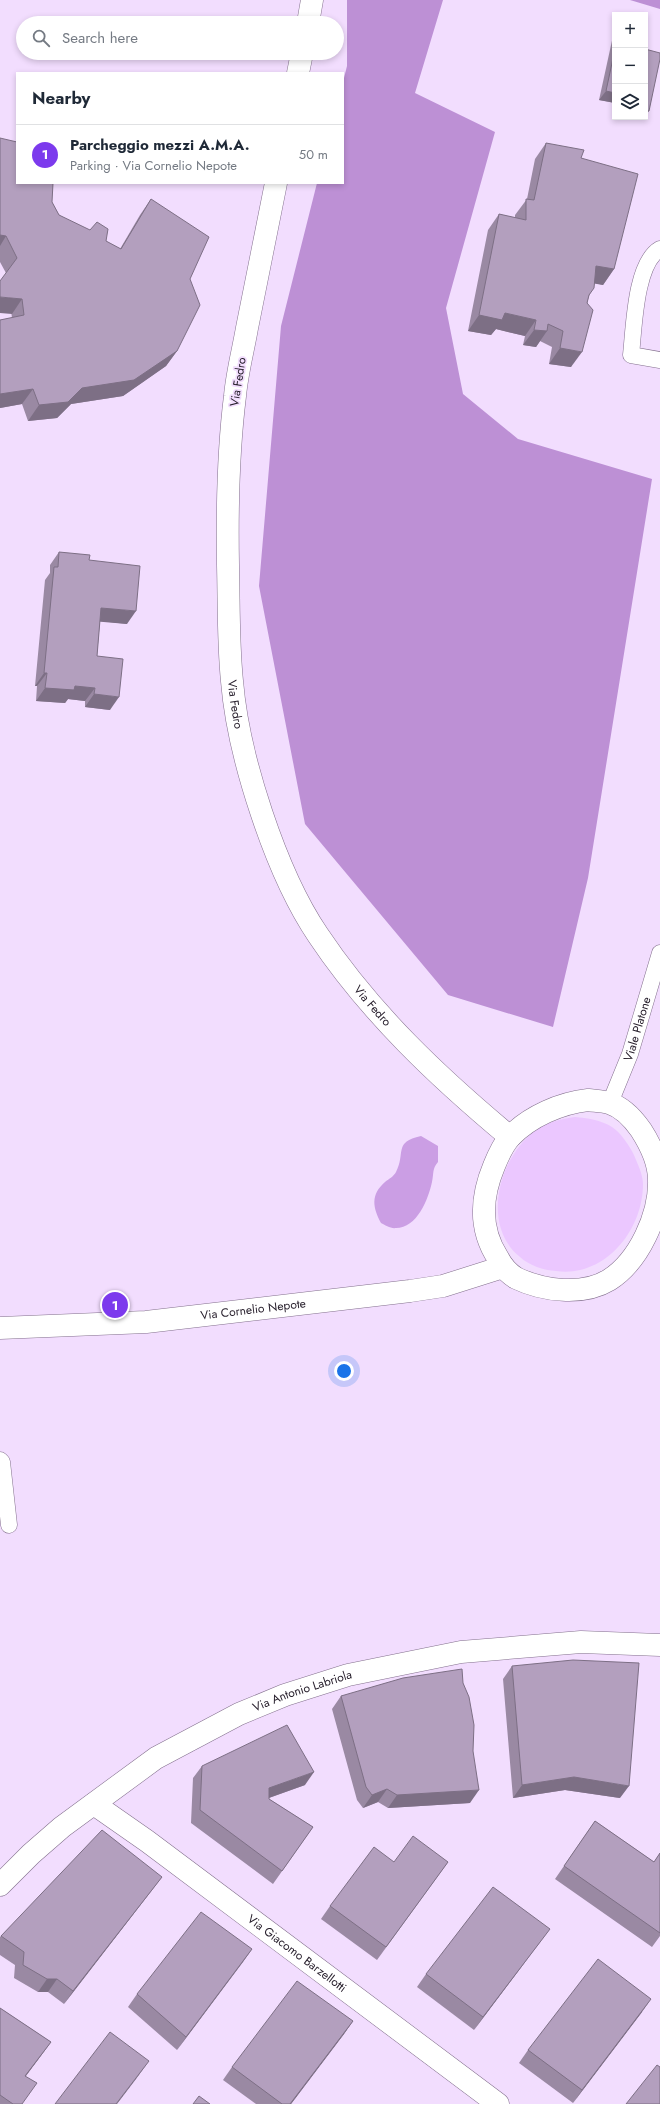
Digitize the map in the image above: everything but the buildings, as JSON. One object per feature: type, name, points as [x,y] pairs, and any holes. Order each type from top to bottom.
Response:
[{"type":"street","points":[[309,16],[312,0]]},
{"type":"street","points":[[298,72],[301,60]]},
{"type":"street","name":"Via Fedro","points":[[276,184],[235,392],[230,448],[227,502],[229,644],[232,684],[243,746],[263,815],[279,857],[297,899],[316,933],[366,999],[397,1033],[467,1101],[510,1137]]},
{"type":"street","points":[[588,1100],[610,1103],[623,1111],[636,1123],[646,1138],[655,1158],[659,1179],[658,1195],[654,1214],[637,1252],[620,1271],[609,1280],[595,1286],[582,1289],[566,1290],[539,1286],[511,1275],[503,1267],[486,1235],[483,1217],[485,1195],[498,1157],[510,1137],[542,1115],[569,1102],[588,1100]]},
{"type":"street","name":"Via Cornelio Nepote","points":[[0,1328],[146,1322],[379,1295],[443,1286],[503,1267]]},
{"type":"street","name":"Via Antonio Labriola","points":[[0,1885],[46,1841],[156,1758],[239,1714],[285,1695],[348,1675],[432,1658],[501,1647],[581,1642],[660,1645]]},
{"type":"street","name":"Via Giacomo Barzellotti","points":[[94,1804],[498,2104]]},
{"type":"lane","points":[[660,249],[645,267],[636,300],[632,355],[660,360]]},
{"type":"lane","name":"Viale Platone","points":[[610,1103],[630,1054],[660,953]]},
{"type":"lane","points":[[0,1460],[2,1462],[9,1525]]},
{"type":"shaded area","points":[[347,0],[443,0],[415,93],[495,132],[446,308],[463,394],[518,439],[652,479],[588,878],[553,1027],[448,995],[305,824],[259,586],[281,326],[317,184],[344,184],[344,78],[347,66]]},
{"type":"shaded area","points":[[630,0],[660,0],[660,9]]},
{"type":"shaded area","points":[[575,1117],[594,1120],[608,1125],[615,1129],[624,1139],[640,1168],[643,1184],[641,1202],[636,1218],[628,1234],[618,1248],[605,1259],[590,1267],[574,1271],[546,1270],[532,1265],[524,1260],[508,1244],[501,1228],[498,1211],[499,1192],[504,1175],[512,1158],[522,1143],[544,1125]]},
{"type":"shaded area","points":[[421,1136],[438,1146],[438,1162],[434,1169],[428,1197],[416,1218],[410,1223],[403,1227],[390,1227],[381,1223],[378,1217],[374,1202],[375,1197],[380,1187],[396,1172],[403,1145],[412,1138]]},
{"type":"place","name":"Parcheggio mezzi A.M.A.","points":[[115,1305]]}]
